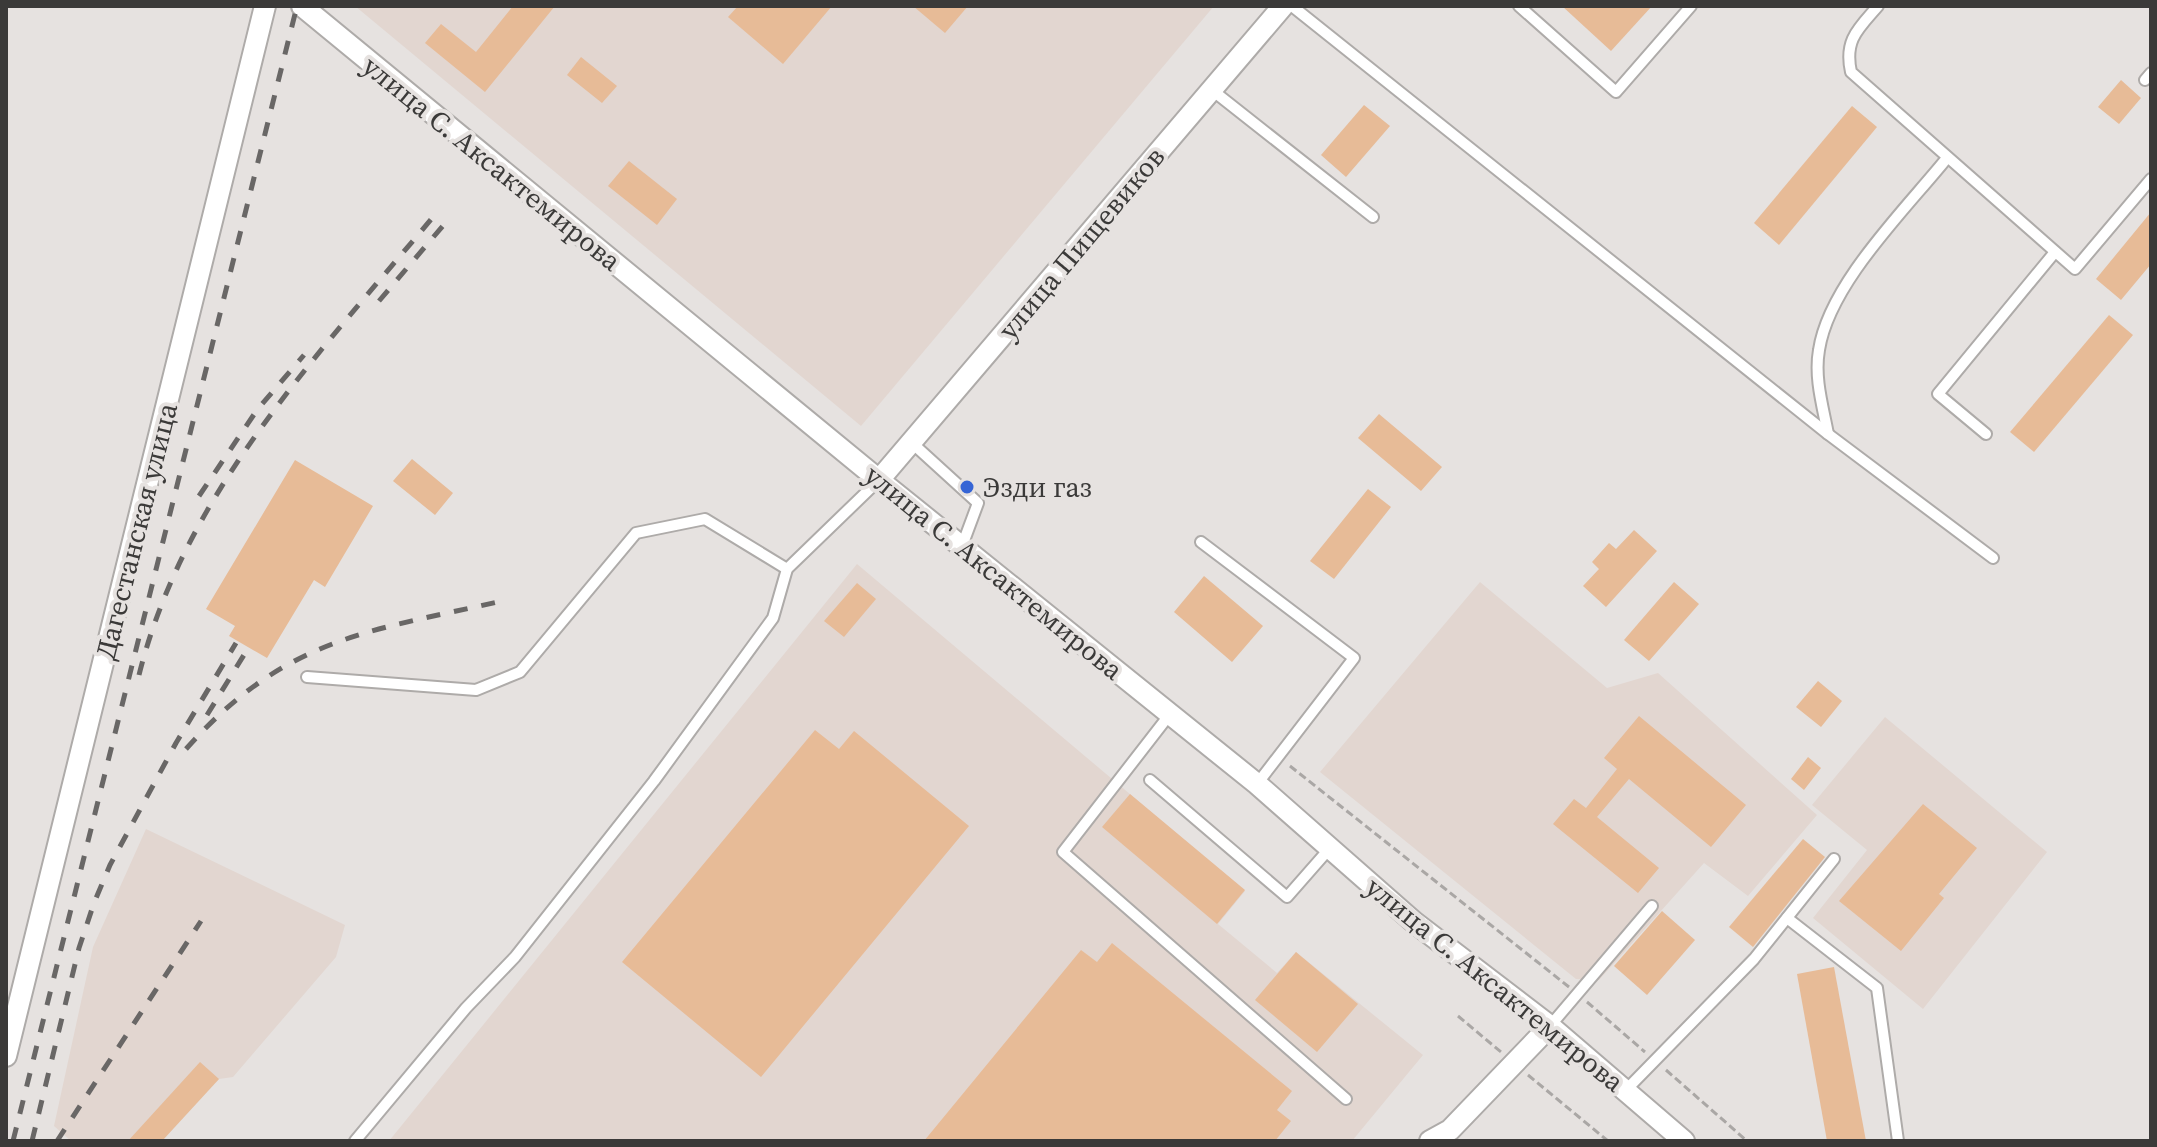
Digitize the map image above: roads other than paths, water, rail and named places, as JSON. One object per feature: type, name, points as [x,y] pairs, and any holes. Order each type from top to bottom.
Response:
[{"type":"street","name":"Дагестанская улица","points":[[6,1056],[265,6]]},
{"type":"street","name":"улица С. Аксактемирова","points":[[302,6],[879,480],[1257,784],[1414,922],[1550,1026],[1684,1141]]},
{"type":"street","name":"улица Пищевиков","points":[[879,480],[1283,6]]},
{"type":"street","points":[[1430,1141],[1446,1136],[1550,1026]]},
{"type":"lane","points":[[1292,6],[1828,434],[1993,558]]},
{"type":"lane","points":[[1519,6],[1616,92],[1691,6]]},
{"type":"lane","points":[[1878,6],[1855,32],[1847,53],[1851,72],[2075,269],[2151,179]]},
{"type":"lane","points":[[1212,90],[1373,217]]},
{"type":"lane","points":[[1828,434],[1818,381],[1819,351],[1827,319],[1842,289],[1947,158]]},
{"type":"lane","points":[[1986,434],[1938,394],[2055,252]]},
{"type":"lane","points":[[911,442],[978,503],[962,546]]},
{"type":"lane","points":[[355,1141],[466,1008],[515,957],[654,781],[773,618],[787,569],[879,480]]},
{"type":"lane","points":[[307,677],[476,690],[520,672],[636,533],[705,519],[787,569]]},
{"type":"lane","points":[[1201,542],[1354,658],[1257,784]]},
{"type":"lane","points":[[1170,714],[1063,852],[1346,1099]]},
{"type":"lane","points":[[1150,780],[1287,897],[1330,848]]},
{"type":"lane","points":[[1626,1090],[1754,959],[1834,859]]},
{"type":"lane","points":[[1550,1026],[1652,906]]},
{"type":"lane","points":[[1787,918],[1877,988],[1898,1141]]},
{"type":"railway","points":[[13,1141],[297,6]]},
{"type":"railway","points":[[139,675],[160,608],[189,545],[223,485],[304,372],[438,211]]},
{"type":"railway","points":[[379,301],[447,221]]},
{"type":"railway","points":[[199,496],[257,410],[304,355]]},
{"type":"railway","points":[[186,749],[222,712],[258,683],[293,662],[368,632],[502,601]]},
{"type":"railway","points":[[32,1141],[79,948],[94,903],[110,865],[176,743],[236,643]]},
{"type":"railway","points":[[207,715],[247,650]]},
{"type":"railway","points":[[57,1141],[201,921]]},
{"type":"place","name":"Эзди газ","points":[[967,487]]}]
